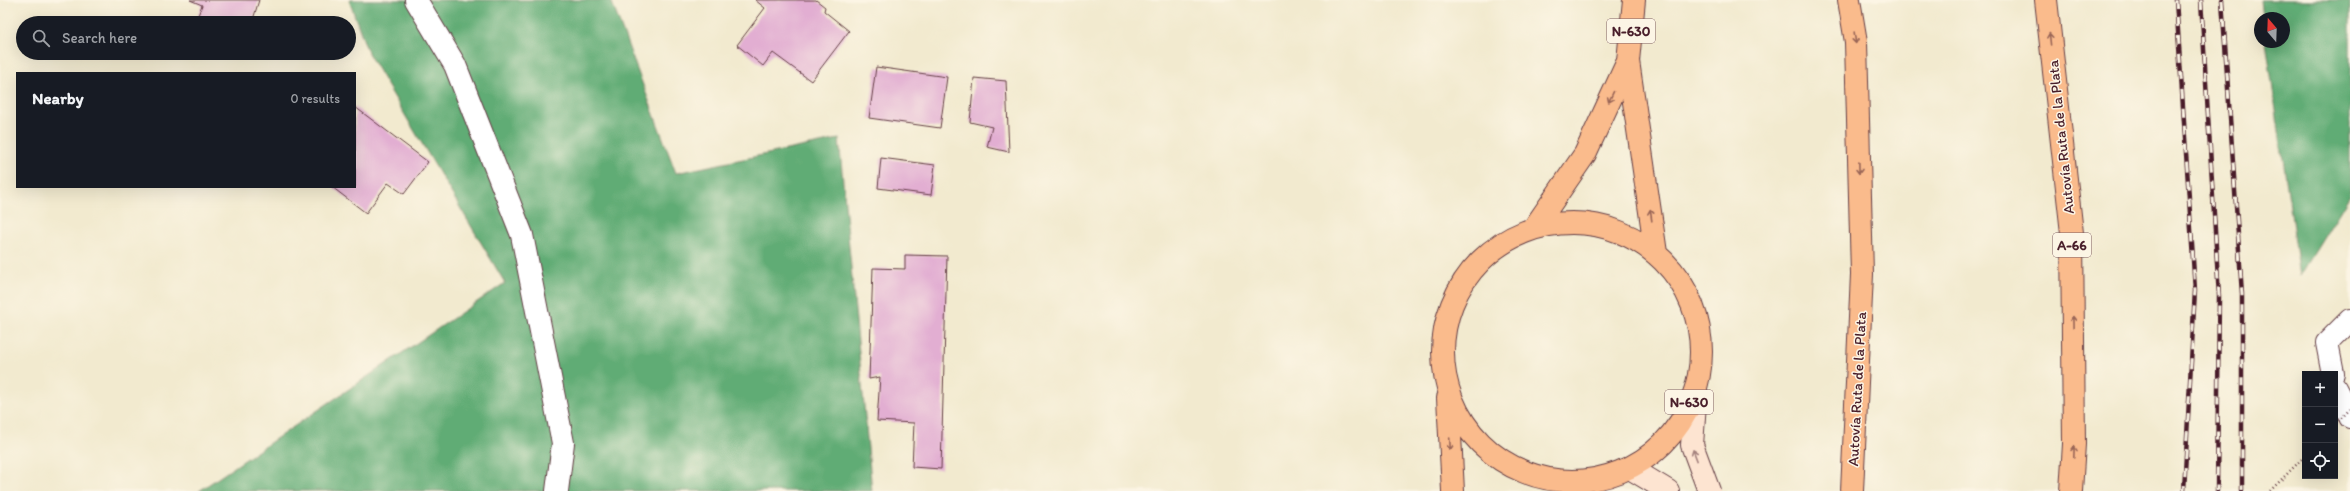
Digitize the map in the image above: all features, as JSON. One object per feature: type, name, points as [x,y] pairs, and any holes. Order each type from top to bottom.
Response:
[{"type":"highway","name":"N-630","points":[[1634,0],[1628,61],[1656,254]]},
{"type":"highway","name":"Autovía Ruta de la Plata","points":[[1849,0],[1856,42],[1862,274],[1852,491]]},
{"type":"highway","name":"Autovía Ruta de la Plata","points":[[2046,0],[2072,233],[2074,444],[2071,491]]},
{"type":"highway","name":"N-630","points":[[1534,228],[1585,154],[1628,61]]},
{"type":"highway","name":"N-630","points":[[1448,391],[1468,432],[1518,470],[1554,486],[1592,480],[1630,468],[1669,438],[1696,389],[1702,344],[1696,312],[1679,278],[1656,254],[1621,232],[1574,222],[1534,228],[1496,246],[1469,273],[1450,306],[1442,343],[1448,391],[1453,491]]},
{"type":"street","points":[[416,0],[455,65],[522,235],[563,443],[557,491]]},
{"type":"street","points":[[2332,371],[2328,343],[2350,320]]},
{"type":"street","points":[[1696,389],[1692,445],[1709,491]]},
{"type":"street","points":[[2338,400],[2343,420]]},
{"type":"street","points":[[1630,468],[1668,491]]},
{"type":"path","points":[[2343,420],[2350,409]]},
{"type":"path","points":[[2270,491],[2302,459]]},
{"type":"green space","points":[[349,0],[611,0],[676,173],[839,139],[872,491],[199,491],[505,283],[368,53]]},
{"type":"green space","points":[[2260,0],[2350,0],[2350,195],[2300,276],[2267,48],[2290,48],[2290,12],[2261,12]]},
{"type":"building","points":[[190,0],[259,0],[254,16],[198,16],[202,5]]},
{"type":"building","points":[[755,0],[816,0],[825,7],[824,11],[849,31],[811,81],[773,53],[763,66],[737,45],[765,8]]},
{"type":"building","points":[[876,67],[947,77],[940,128],[869,118]]},
{"type":"building","points":[[974,78],[1006,81],[1009,152],[987,147],[992,127],[970,122]]},
{"type":"building","points":[[356,108],[428,162],[404,194],[388,183],[366,213],[333,188],[356,188]]},
{"type":"building","points":[[881,158],[935,165],[931,195],[878,188]]},
{"type":"building","points":[[905,255],[947,256],[941,469],[912,467],[914,423],[877,421],[880,377],[869,379],[873,268],[905,269]]},
{"type":"railway","points":[[2176,0],[2195,290],[2184,491]]},
{"type":"railway","points":[[2201,0],[2219,296],[2217,491]]},
{"type":"railway","points":[[2222,0],[2242,294],[2242,491]]}]
